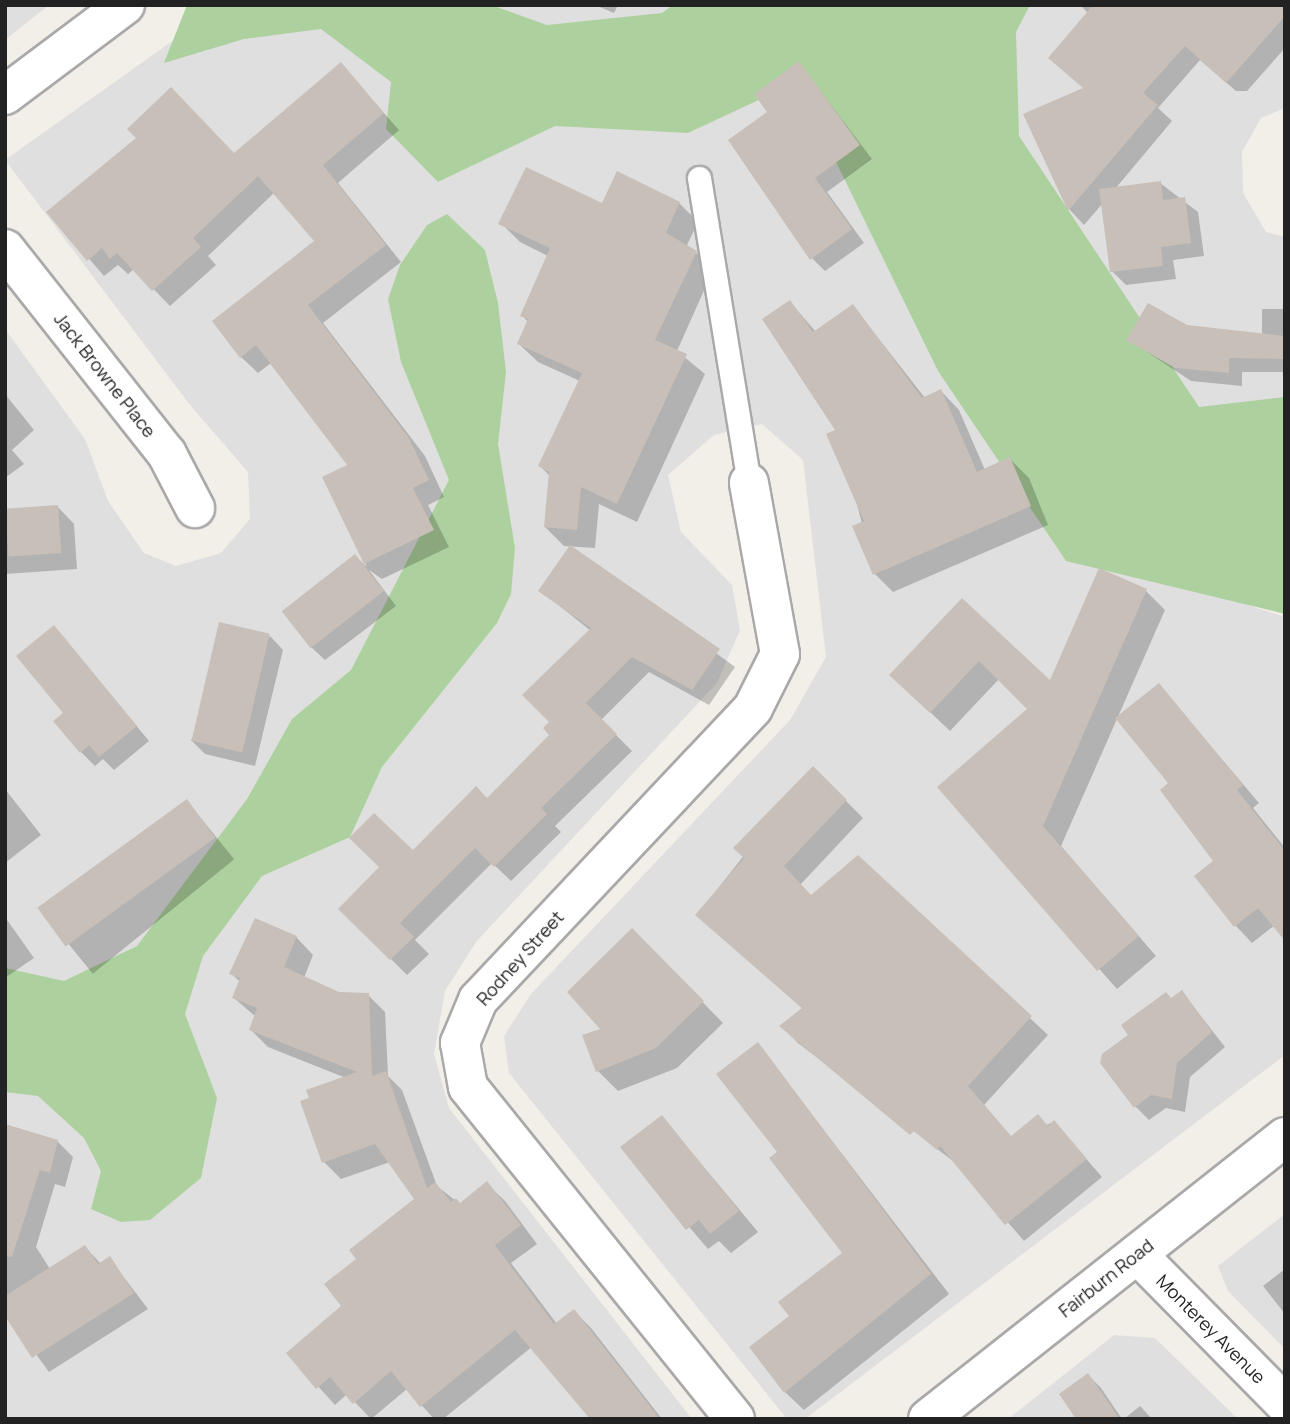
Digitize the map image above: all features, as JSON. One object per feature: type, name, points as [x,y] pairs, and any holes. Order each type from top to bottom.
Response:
[{"type":"street","points":[[5,95],[125,5]]},
{"type":"street","name":"Jack Browne Place","points":[[5,248],[167,454],[195,508]]},
{"type":"street","name":"Rodney Street","points":[[735,1419],[468,1087],[460,1043],[478,1000],[753,708],[780,654],[750,483]]},
{"type":"street","name":"Fairburn Road","points":[[928,1419],[1285,1137]]},
{"type":"street","name":"Monterey Avenue","points":[[1137,1254],[1285,1404]]},
{"type":"lane","points":[[699,178],[750,483]]},
{"type":"shaded area","points":[[5,5],[49,5],[5,40]]},
{"type":"shaded area","points":[[223,5],[751,5],[1065,547],[1285,617],[1285,1055],[805,1419],[787,1419],[509,1073],[504,1036],[531,994],[790,720],[826,657],[803,460],[762,424],[714,435],[668,475],[681,532],[732,585],[740,630],[717,683],[476,942],[445,991],[434,1054],[449,1108],[692,1419],[5,1419],[5,329],[85,439],[108,501],[144,553],[176,566],[221,553],[250,519],[248,472],[190,405],[5,160]]},
{"type":"shaded area","points":[[995,5],[1285,5],[1285,108],[1261,118],[1242,152],[1243,193],[1266,232],[1285,237],[1285,443],[1176,443],[1037,219],[982,32]]},
{"type":"shaded area","points":[[1285,1214],[1285,1349],[1228,1291],[1218,1266]]},
{"type":"shaded area","points":[[1114,1335],[1155,1338],[1238,1419],[1008,1419]]},
{"type":"green space","points":[[187,5],[491,5],[547,25],[662,13],[673,5],[1030,5],[1016,32],[1019,136],[1199,407],[1285,397],[1285,614],[1066,561],[938,371],[797,82],[688,133],[555,126],[438,182],[386,129],[391,82],[321,29],[244,39],[164,63]]},
{"type":"green space","points":[[447,214],[485,250],[498,303],[506,372],[498,444],[515,548],[511,594],[497,623],[382,767],[350,837],[262,876],[203,956],[185,1014],[217,1098],[201,1178],[150,1220],[121,1222],[91,1209],[101,1171],[84,1138],[38,1096],[5,1092],[5,968],[64,981],[137,946],[247,799],[292,719],[351,670],[449,480],[401,362],[388,299],[400,265],[427,225]]},
{"type":"building","points":[[1093,5],[1285,5],[1285,16],[1226,83],[1185,46],[1143,93],[1158,105],[1068,211],[1023,114],[1083,88],[1048,58]]},
{"type":"building","points":[[799,61],[860,145],[815,178],[852,229],[810,260],[728,140],[767,112],[754,94]]},
{"type":"building","points":[[341,62],[384,113],[323,165],[386,245],[308,305],[409,438],[429,480],[413,488],[434,530],[364,564],[322,477],[347,465],[256,345],[240,358],[212,321],[314,241],[258,176],[193,238],[201,247],[152,291],[117,253],[110,259],[102,248],[87,261],[46,212],[136,138],[127,129],[171,87],[234,153]]},
{"type":"building","points":[[526,167],[602,203],[617,171],[680,202],[666,233],[697,251],[655,340],[687,354],[617,504],[581,487],[577,530],[544,527],[549,472],[538,466],[582,373],[517,344],[528,319],[520,316],[550,248],[498,224]]},
{"type":"building","points":[[1161,181],[1163,200],[1185,197],[1191,243],[1161,247],[1163,266],[1110,272],[1099,189]]},
{"type":"building","points":[[790,300],[813,332],[853,304],[922,398],[941,389],[977,472],[1010,457],[1031,506],[873,575],[852,526],[864,521],[826,434],[835,430],[762,319]]},
{"type":"building","points":[[1148,303],[1187,325],[1285,336],[1285,359],[1229,358],[1229,373],[1175,368],[1126,340]]},
{"type":"building","points":[[58,505],[61,553],[8,557],[5,509]]},
{"type":"building","points":[[570,545],[720,649],[692,690],[632,657],[586,703],[617,734],[541,808],[547,814],[494,867],[475,848],[400,923],[414,937],[390,960],[338,909],[379,867],[349,838],[374,813],[413,850],[476,786],[487,798],[549,735],[543,728],[549,722],[522,695],[591,628],[538,591]]},
{"type":"building","points":[[355,554],[384,591],[311,648],[282,611]]},
{"type":"building","points":[[1099,568],[1147,589],[1043,826],[1139,936],[1097,971],[937,787],[1027,709],[979,661],[930,713],[889,675],[962,598],[1050,680]]},
{"type":"building","points":[[219,622],[270,634],[242,753],[192,741]]},
{"type":"building","points":[[54,625],[137,726],[99,757],[89,745],[80,753],[53,721],[63,713],[16,656]]},
{"type":"building","points":[[1159,683],[1243,785],[1237,790],[1285,851],[1285,941],[1258,908],[1234,927],[1194,876],[1213,861],[1160,790],[1168,783],[1115,718]]},
{"type":"building","points":[[813,766],[847,800],[784,866],[811,895],[858,855],[1032,1016],[968,1086],[1011,1136],[1038,1114],[1048,1126],[1054,1120],[1087,1159],[1005,1225],[940,1146],[937,1150],[914,1131],[910,1135],[779,1026],[802,1008],[695,915],[744,858],[733,848]]},
{"type":"building","points":[[187,799],[215,838],[66,947],[37,908]]},
{"type":"building","points":[[255,918],[297,936],[284,967],[339,992],[369,993],[372,1076],[386,1071],[427,1188],[435,1182],[451,1202],[456,1198],[460,1203],[487,1181],[521,1225],[495,1245],[554,1324],[574,1309],[660,1419],[590,1419],[515,1330],[420,1407],[391,1371],[353,1404],[330,1377],[316,1389],[286,1353],[341,1306],[324,1284],[356,1259],[349,1250],[414,1199],[375,1144],[322,1163],[300,1101],[309,1098],[306,1090],[357,1072],[249,1030],[257,1008],[232,998],[240,978],[229,974]]},
{"type":"building","points":[[632,928],[704,1001],[656,1048],[596,1072],[582,1035],[600,1029],[567,992]]},
{"type":"building","points":[[1182,990],[1212,1032],[1177,1063],[1172,1099],[1151,1095],[1134,1108],[1100,1063],[1102,1054],[1128,1035],[1121,1025],[1166,992],[1171,998]]},
{"type":"building","points":[[758,1042],[931,1274],[784,1393],[749,1347],[789,1316],[778,1302],[842,1253],[769,1158],[777,1152],[716,1074]]},
{"type":"building","points":[[662,1115],[739,1211],[710,1234],[699,1220],[686,1230],[620,1147]]},
{"type":"building","points":[[5,1124],[58,1140],[50,1173],[40,1170],[12,1257],[5,1256]]},
{"type":"building","points":[[85,1245],[98,1264],[110,1256],[134,1293],[32,1358],[5,1316],[5,1296]]},
{"type":"building","points":[[1088,1373],[1120,1419],[1076,1419],[1059,1394]]}]
